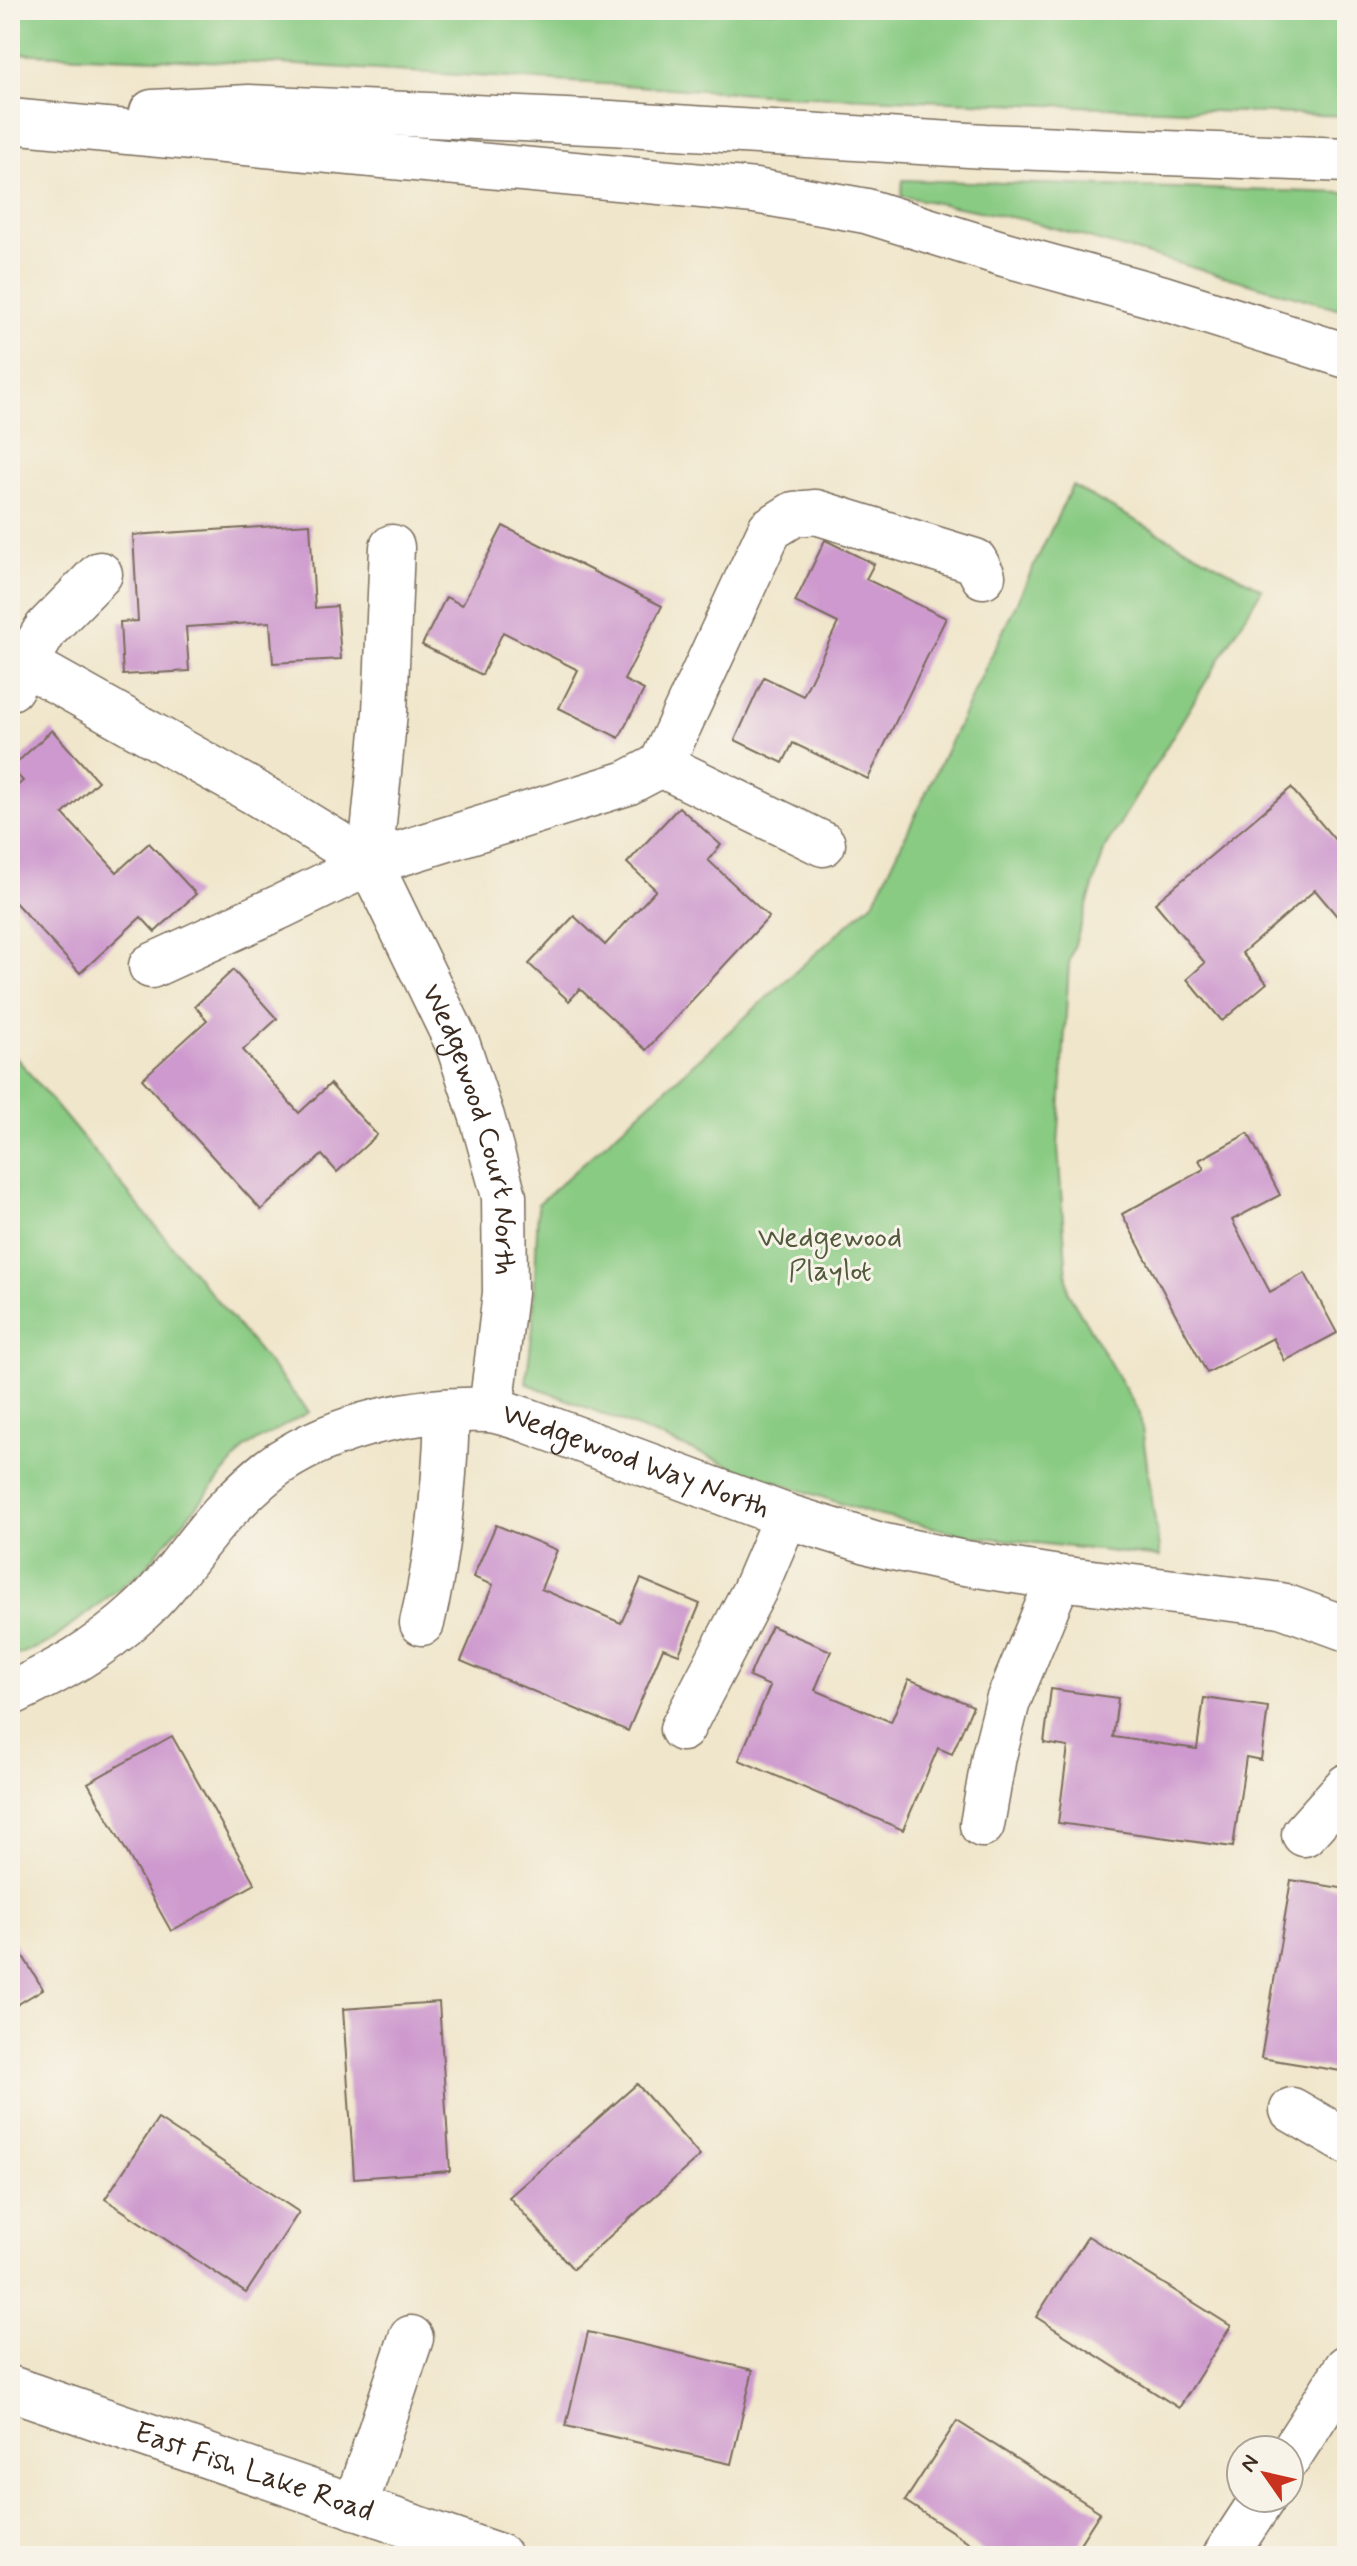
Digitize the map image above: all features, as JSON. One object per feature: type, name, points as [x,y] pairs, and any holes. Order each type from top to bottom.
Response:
[{"type":"main road","points":[[10,120],[249,107],[611,123],[985,146],[1347,160]]},
{"type":"main road","points":[[10,120],[755,191],[866,211],[1193,307],[1347,356]]},
{"type":"main road","points":[[151,966],[370,863],[627,783],[661,765],[770,529],[794,514],[816,512],[975,561],[983,576]]},
{"type":"main road","points":[[370,863],[385,712],[392,547]]},
{"type":"main road","points":[[100,574],[46,629],[18,676],[254,792],[370,863]]},
{"type":"main road","points":[[661,765],[823,844]]},
{"type":"main road","name":"Wedgewood Court North","points":[[370,863],[458,1045],[504,1196],[505,1293],[491,1410]]},
{"type":"main road","name":"Wedgewood Way North","points":[[10,1694],[55,1673],[104,1643],[163,1588],[227,1509],[277,1464],[325,1438],[367,1424],[447,1412],[491,1410],[570,1434],[786,1516],[880,1545],[1059,1578],[1281,1605],[1347,1629]]},
{"type":"main road","points":[[422,1623],[433,1576],[446,1479],[447,1412]]},
{"type":"main road","points":[[682,1729],[754,1591],[786,1516]]},
{"type":"main road","points":[[982,1825],[994,1756],[1008,1701],[1059,1578]]},
{"type":"main road","points":[[1304,1834],[1347,1786]]},
{"type":"main road","points":[[1292,2110],[1347,2142]]},
{"type":"main road","points":[[355,2507],[411,2338]]},
{"type":"main road","points":[[1304,2434],[1346,2371]]},
{"type":"main road","name":"East Fish Lake Road","points":[[10,2388],[499,2556]]},
{"type":"main road","points":[[1225,2556],[1253,2514]]},
{"type":"green space","points":[[10,10],[1347,10],[1347,116],[782,95],[281,64],[10,53]]},
{"type":"green space","points":[[903,180],[1347,193],[1347,311],[1025,220],[901,196]]},
{"type":"green space","name":"Wedgewood Playlot","points":[[1072,486],[1262,589],[1105,848],[1069,963],[1058,1147],[1068,1292],[1140,1414],[1160,1557],[973,1536],[876,1515],[746,1472],[526,1383],[533,1327],[538,1204],[875,900]]},
{"type":"green space","points":[[10,1050],[309,1412],[246,1447],[144,1569],[50,1642],[10,1658]]},
{"type":"building","points":[[310,524],[315,608],[337,606],[341,659],[273,663],[270,622],[186,627],[189,671],[123,675],[120,622],[138,621],[133,535]]},
{"type":"building","points":[[503,526],[662,606],[624,680],[644,690],[619,738],[559,708],[578,670],[503,632],[482,675],[422,645],[446,597],[462,605]]},
{"type":"building","points":[[825,540],[874,564],[866,579],[946,618],[868,779],[793,743],[783,763],[735,740],[764,677],[803,696],[838,623],[795,602]]},
{"type":"building","points":[[52,730],[98,781],[63,814],[117,872],[149,843],[196,894],[155,932],[141,917],[80,973],[10,897],[10,792],[23,781],[11,768]]},
{"type":"building","points":[[1291,788],[1347,854],[1347,928],[1315,890],[1242,953],[1267,983],[1222,1021],[1187,979],[1205,963],[1155,903]]},
{"type":"building","points":[[679,807],[721,845],[708,860],[769,917],[646,1050],[580,989],[569,1001],[529,964],[574,916],[605,945],[656,890],[627,863]]},
{"type":"building","points":[[233,970],[277,1019],[243,1050],[299,1113],[330,1084],[377,1135],[337,1172],[322,1155],[261,1210],[142,1079],[207,1020],[195,1006]]},
{"type":"building","points":[[1248,1133],[1280,1195],[1232,1220],[1270,1292],[1305,1273],[1337,1333],[1285,1361],[1273,1338],[1207,1373],[1122,1214],[1204,1169],[1199,1160]]},
{"type":"building","points":[[496,1525],[557,1550],[541,1589],[621,1623],[641,1579],[700,1604],[679,1654],[663,1648],[628,1731],[461,1661],[493,1585],[473,1577]]},
{"type":"building","points":[[771,1626],[831,1651],[815,1690],[891,1722],[909,1679],[973,1706],[952,1754],[938,1748],[903,1830],[739,1760],[770,1686],[749,1677]]},
{"type":"building","points":[[1051,1689],[1118,1698],[1113,1737],[1197,1749],[1204,1698],[1268,1707],[1261,1760],[1246,1757],[1233,1847],[1058,1823],[1068,1747],[1044,1743]]},
{"type":"building","points":[[172,1736],[255,1884],[171,1931],[88,1783]]},
{"type":"building","points":[[1291,1880],[1347,1889],[1347,2072],[1261,2058]]},
{"type":"building","points":[[10,1935],[43,1989],[10,2009]]},
{"type":"building","points":[[439,2002],[450,2171],[354,2178],[343,2009]]},
{"type":"building","points":[[637,2084],[700,2156],[573,2269],[509,2197]]},
{"type":"building","points":[[158,2119],[299,2212],[246,2293],[105,2199]]},
{"type":"building","points":[[1088,2236],[1231,2326],[1179,2408],[1036,2317]]},
{"type":"building","points":[[588,2332],[753,2370],[731,2464],[566,2426]]},
{"type":"building","points":[[957,2421],[1100,2512],[1072,2556],[990,2556],[905,2501]]}]
